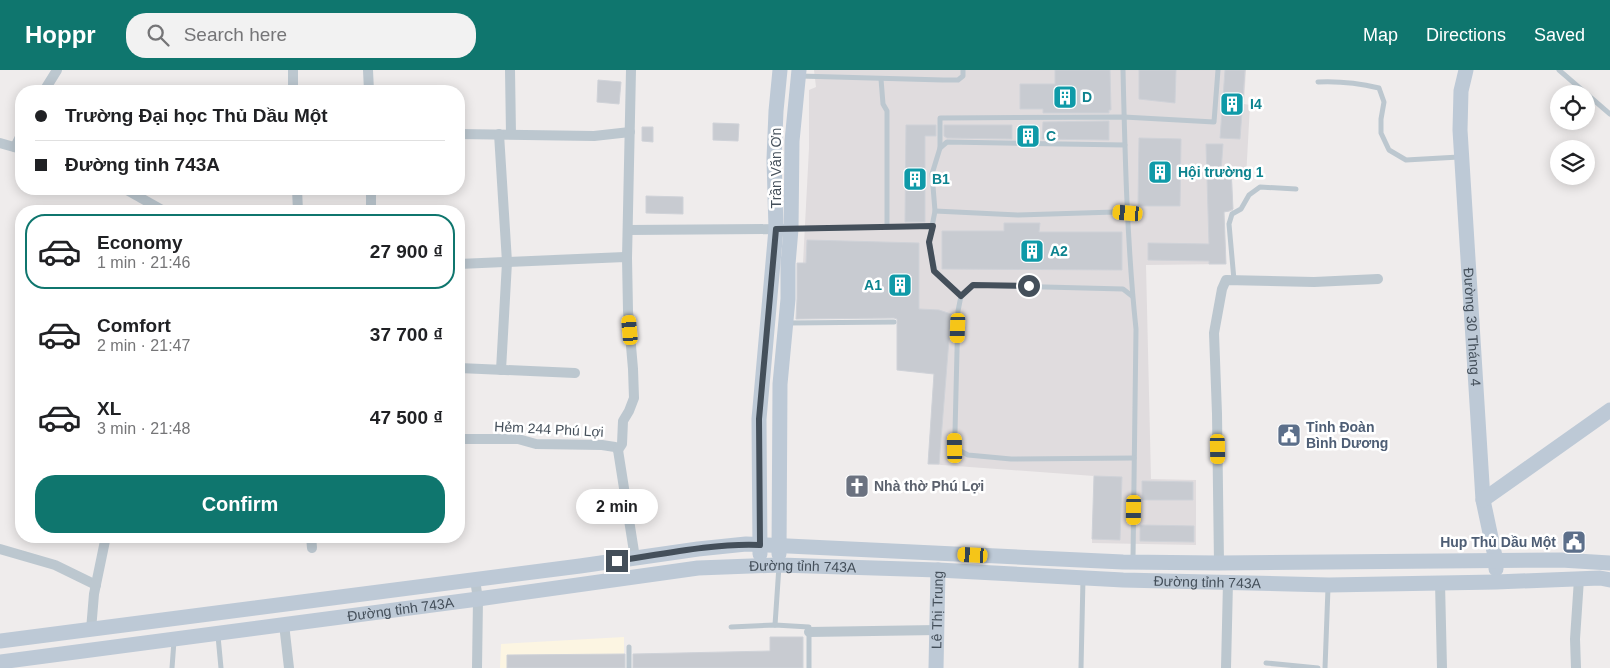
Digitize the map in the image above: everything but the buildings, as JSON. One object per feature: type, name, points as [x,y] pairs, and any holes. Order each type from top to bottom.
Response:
[{"type":"main road","name":"Trần Văn Ơn","points":[[761,566],[759,419],[776,229],[774,160],[780,70]]},
{"type":"main road","name":"Đường 30 Tháng 4","points":[[1466,70],[1461,91],[1460,130],[1483,500],[1496,561],[1496,582]]},
{"type":"main road","name":"Trần Văn Ơn","points":[[779,565],[780,384],[788,299],[792,142],[799,73]]},
{"type":"main road","points":[[1483,500],[1610,410]]},
{"type":"main road","name":"Đường tỉnh 743A","points":[[0,641],[746,544],[1133,562],[1561,560],[1610,562]]},
{"type":"main road","name":"Đường tỉnh 743A","points":[[0,662],[698,568],[779,565],[938,570],[1123,580],[1328,584],[1496,582],[1600,578],[1610,580]]},
{"type":"main road","name":"Lê Thị Trung","points":[[936,668],[938,570]]},
{"type":"street","points":[[48,85],[57,70]]},
{"type":"street","points":[[293,70],[294,85]]},
{"type":"street","points":[[368,70],[369,85]]},
{"type":"street","points":[[510,70],[512,134]]},
{"type":"street","points":[[618,450],[622,444],[623,421],[634,398],[628,311],[627,258],[631,70]]},
{"type":"street","points":[[465,134],[594,136],[630,132]]},
{"type":"street","points":[[499,134],[507,262],[501,370]]},
{"type":"street","points":[[0,143],[15,147]]},
{"type":"street","points":[[136,195],[153,205]]},
{"type":"street","points":[[628,230],[791,229]]},
{"type":"street","points":[[465,264],[627,258]]},
{"type":"street","points":[[1219,563],[1218,414],[1214,333],[1222,289],[1226,280],[1314,282],[1378,279]]},
{"type":"street","points":[[465,368],[575,373]]},
{"type":"street","name":"Hẻm 244 Phú Lợi","points":[[465,439],[518,440],[536,444],[602,445],[614,447],[618,450],[635,558]]},
{"type":"street","points":[[91,630],[96,585],[105,543]]},
{"type":"street","points":[[312,543],[312,548]]},
{"type":"street","points":[[0,549],[54,564],[96,585]]},
{"type":"street","name":"Lê Thị Trung","points":[[937,553],[938,570]]},
{"type":"street","points":[[1576,668],[1579,579]]},
{"type":"street","points":[[475,580],[478,599],[477,668]]},
{"type":"street","points":[[1226,668],[1228,582]]},
{"type":"street","points":[[1440,583],[1442,668]]},
{"type":"street","points":[[284,624],[288,668]]},
{"type":"street","points":[[809,632],[937,630]]},
{"type":"lane","points":[[799,73],[881,79],[958,80],[963,76],[963,70]]},
{"type":"lane","points":[[1123,70],[1132,296],[1136,329],[1133,562]]},
{"type":"lane","points":[[961,296],[934,271],[929,242],[935,211],[932,174],[940,148],[940,118],[1124,117],[1214,122],[1218,70]]},
{"type":"lane","points":[[1559,70],[1610,114]]},
{"type":"lane","points":[[881,79],[883,104],[887,111],[887,227]]},
{"type":"lane","points":[[1318,82],[1362,83],[1379,88],[1384,102],[1381,133],[1389,150],[1406,160],[1462,157]]},
{"type":"lane","points":[[940,148],[947,142],[1125,146]]},
{"type":"lane","points":[[1234,280],[1229,224],[1232,214],[1241,209],[1249,195],[1260,187],[1296,189]]},
{"type":"lane","points":[[935,211],[1018,215],[1128,213]]},
{"type":"lane","points":[[791,229],[933,226]]},
{"type":"lane","points":[[1132,296],[1123,289],[973,285],[961,296],[958,311],[955,448],[968,456],[1011,459],[1134,458]]},
{"type":"lane","points":[[785,323],[894,322]]},
{"type":"lane","points":[[775,625],[779,565]]},
{"type":"lane","points":[[1081,668],[1082,578]]},
{"type":"lane","points":[[1325,668],[1328,584]]},
{"type":"lane","points":[[731,626],[775,625],[809,627],[809,668]]},
{"type":"lane","points":[[218,632],[220,668]]},
{"type":"lane","points":[[172,668],[174,638]]},
{"type":"lane","points":[[629,647],[629,668]]},
{"type":"lane","points":[[1266,663],[1318,668]]},
{"type":"shaded area","points":[[814,70],[1246,70],[1244,104],[1250,105],[1246,178],[1232,178],[1233,211],[1224,212],[1226,264],[1146,265],[1151,479],[1196,480],[1196,545],[1092,543],[1094,476],[928,464],[938,310],[919,309],[881,263],[803,263],[809,148],[809,90],[816,87]]},
{"type":"shaded area","points":[[624,637],[624,668],[500,668],[501,644]]},
{"type":"place","name":"D","points":[[1065,97]]},
{"type":"place","name":"I4","points":[[1232,104]]},
{"type":"place","name":"C","points":[[1028,136]]},
{"type":"place","name":"Hội trường 1","points":[[1160,172]]},
{"type":"place","name":"B1","points":[[915,179]]},
{"type":"place","name":"A2","points":[[1032,251]]},
{"type":"place","name":"A1","points":[[900,285]]},
{"type":"place","name":"Tỉnh Đoàn Bình Dương","points":[[1289,435]]},
{"type":"place","name":"Nhà thờ Phú Lợi","points":[[857,486]]},
{"type":"place","name":"Hup Thủ Dầu Một","points":[[1574,542]]},
{"type":"route","points":[[617,561],[698,549],[746,544],[760,545],[759,419],[776,229],[933,226],[929,242],[934,271],[961,296],[973,285],[1029,286]]}]
